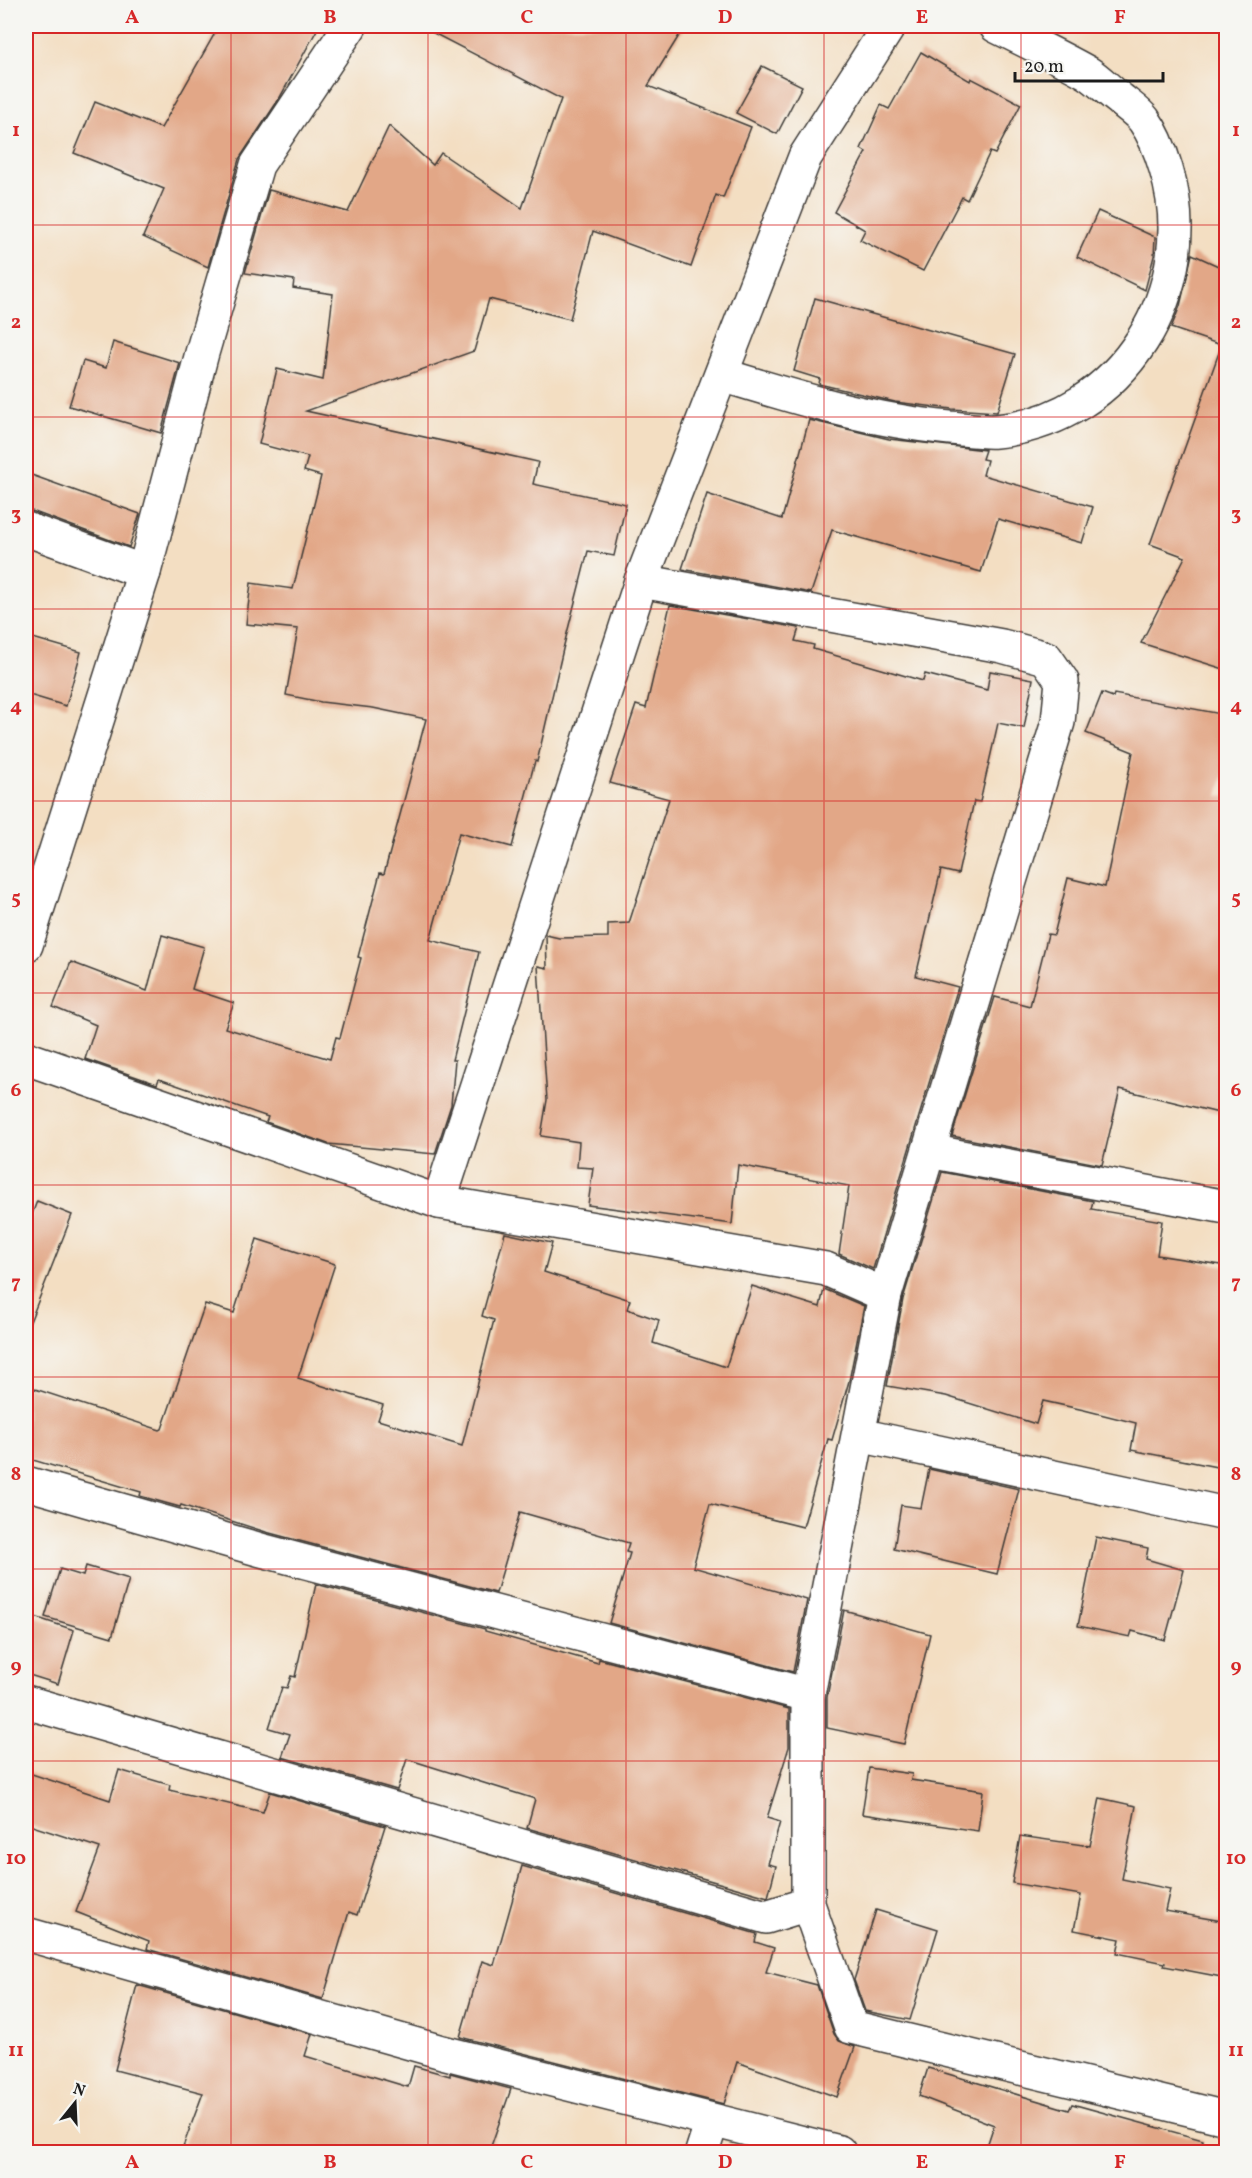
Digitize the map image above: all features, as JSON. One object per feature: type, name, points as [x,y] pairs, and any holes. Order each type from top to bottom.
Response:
[{"type":"street","points":[[26,945],[38,862],[144,572],[202,353],[257,165],[350,26]]},
{"type":"street","points":[[439,1202],[641,581],[805,157],[889,26]]},
{"type":"street","points":[[722,375],[809,402],[912,425],[994,431],[1028,425],[1061,413],[1090,395],[1117,373],[1139,347],[1156,317],[1169,285],[1175,251],[1176,216],[1170,182],[1160,149],[1143,118],[1090,75],[996,26]]},
{"type":"street","points":[[26,529],[144,572]]},
{"type":"street","points":[[641,581],[1002,646],[1046,658],[1062,681],[1058,722],[885,1295],[808,1695],[808,1904],[851,2027],[1227,2118]]},
{"type":"street","points":[[26,1058],[439,1202],[826,1269],[885,1295]]},
{"type":"street","points":[[928,1151],[1227,1207]]},
{"type":"street","points":[[859,1435],[1227,1514]]},
{"type":"street","points":[[26,1483],[261,1550],[808,1695]]},
{"type":"street","points":[[26,1702],[766,1917],[808,1904]]},
{"type":"street","points":[[26,1934],[442,2052],[839,2152]]},
{"type":"street","points":[[702,2152],[712,2121]]},
{"type":"building","points":[[219,26],[319,26],[279,99],[239,159],[208,267],[143,237],[164,189],[74,153],[95,102],[161,128]]},
{"type":"building","points":[[420,26],[685,26],[648,86],[751,127],[723,198],[716,195],[691,267],[593,231],[570,319],[489,299],[474,351],[306,411],[538,462],[533,484],[626,504],[614,556],[588,551],[537,762],[535,761],[512,847],[459,833],[430,940],[479,952],[452,1060],[455,1060],[451,1105],[435,1154],[328,1144],[266,1122],[268,1117],[159,1079],[157,1084],[85,1059],[96,1025],[53,1007],[71,962],[147,991],[162,935],[204,947],[192,989],[234,1003],[225,1028],[330,1059],[336,1037],[340,1038],[380,873],[384,874],[426,719],[373,708],[286,695],[298,629],[246,624],[251,583],[293,589],[321,476],[304,471],[308,457],[259,444],[277,369],[323,380],[333,294],[293,288],[294,280],[245,273],[269,190],[348,212],[389,126],[433,165],[441,153],[522,208],[561,99]]},
{"type":"building","points":[[921,52],[970,81],[971,78],[1021,104],[995,154],[990,152],[967,200],[962,197],[923,271],[860,240],[865,230],[834,212],[866,152],[861,149],[881,105],[889,109]]},
{"type":"building","points":[[762,66],[802,86],[777,134],[736,113]]},
{"type":"building","points":[[1098,211],[1155,237],[1154,256],[1145,290],[1077,257]]},
{"type":"building","points":[[1192,254],[1227,270],[1227,347],[1171,328],[1180,306]]},
{"type":"building","points":[[815,298],[1015,354],[997,412],[895,402],[819,384],[820,379],[794,371]]},
{"type":"building","points":[[113,342],[180,363],[161,433],[69,406],[83,361],[106,368]]},
{"type":"building","points":[[1221,347],[1227,348],[1227,670],[1141,643],[1185,557],[1150,544]]},
{"type":"building","points":[[809,420],[889,439],[985,450],[982,459],[987,460],[983,475],[1093,507],[1082,543],[998,519],[981,572],[832,530],[811,593],[682,569],[707,494],[782,519]]},
{"type":"building","points":[[26,473],[140,514],[129,547],[32,511],[26,511]]},
{"type":"building","points":[[670,605],[799,628],[795,641],[814,645],[813,649],[923,681],[925,674],[987,690],[990,671],[1033,679],[1024,728],[998,723],[980,802],[974,801],[958,874],[941,870],[916,976],[958,987],[873,1269],[839,1254],[849,1186],[738,1165],[732,1224],[588,1205],[593,1168],[577,1167],[579,1142],[541,1136],[547,1100],[538,966],[547,968],[546,935],[559,938],[608,937],[608,924],[629,923],[669,799],[610,783],[636,705],[646,708]]},
{"type":"building","points":[[26,636],[81,652],[66,706],[26,694]]},
{"type":"building","points":[[1102,693],[1113,697],[1114,694],[1227,715],[1227,760],[1218,796],[1227,797],[1227,1115],[1120,1089],[1102,1165],[952,1136],[995,997],[1030,1006],[1048,934],[1054,935],[1068,878],[1105,887],[1133,752],[1086,733]]},
{"type":"building","points":[[942,1172],[1093,1201],[1091,1209],[1162,1221],[1157,1255],[1227,1266],[1227,1469],[1131,1450],[1136,1423],[1084,1410],[1043,1401],[1036,1424],[946,1396],[887,1386],[903,1299]]},
{"type":"building","points":[[37,1201],[72,1215],[28,1327],[26,1326],[26,1230]]},
{"type":"building","points":[[505,1233],[552,1243],[544,1272],[630,1300],[627,1309],[659,1320],[653,1343],[726,1367],[752,1286],[820,1307],[824,1289],[864,1306],[849,1381],[832,1440],[828,1439],[803,1527],[710,1504],[693,1567],[807,1600],[793,1672],[609,1623],[630,1553],[626,1552],[629,1543],[520,1512],[496,1593],[266,1532],[181,1505],[180,1507],[140,1496],[141,1492],[26,1458],[26,1386],[162,1429],[205,1304],[234,1313],[257,1239],[335,1264],[298,1378],[383,1405],[378,1420],[462,1446],[494,1320],[482,1316]]},
{"type":"building","points":[[929,1469],[1019,1489],[997,1574],[894,1549],[901,1505],[921,1508]]},
{"type":"building","points":[[1096,1537],[1148,1548],[1146,1559],[1184,1570],[1165,1640],[1132,1631],[1130,1637],[1078,1626]]},
{"type":"building","points":[[86,1566],[129,1579],[112,1637],[45,1617],[60,1569],[83,1576]]},
{"type":"building","points":[[316,1584],[485,1629],[485,1631],[598,1663],[599,1659],[789,1709],[789,1747],[767,1818],[780,1822],[768,1864],[776,1866],[768,1897],[527,1828],[535,1799],[407,1759],[397,1790],[282,1757],[290,1734],[269,1728],[282,1687],[287,1688],[291,1676],[295,1677]]},
{"type":"building","points":[[844,1610],[930,1634],[904,1744],[827,1728],[827,1697]]},
{"type":"building","points":[[26,1614],[74,1630],[58,1684],[26,1674]]},
{"type":"building","points":[[869,1768],[912,1774],[911,1780],[983,1791],[978,1831],[862,1814]]},
{"type":"building","points":[[119,1770],[170,1785],[169,1790],[263,1812],[270,1792],[385,1826],[357,1915],[349,1912],[323,1999],[147,1949],[149,1941],[76,1912],[100,1848],[26,1824],[26,1772],[110,1800]]},
{"type":"building","points":[[1100,1798],[1136,1806],[1122,1879],[1170,1889],[1165,1911],[1227,1922],[1227,1978],[1164,1966],[1165,1963],[1117,1953],[1120,1939],[1074,1930],[1081,1895],[1012,1883],[1020,1836],[1090,1846]]},
{"type":"building","points":[[522,1866],[757,1934],[755,1942],[774,1948],[766,1972],[817,1985],[834,2034],[839,2041],[855,2047],[837,2097],[737,2062],[724,2104],[460,2037],[482,1961],[494,1965]]},
{"type":"building","points":[[876,1910],[938,1929],[910,2020],[865,2011],[854,1980]]},
{"type":"building","points":[[137,1985],[312,2034],[305,2056],[408,2087],[414,2066],[511,2089],[489,2152],[181,2152],[203,2093],[115,2070]]},
{"type":"building","points":[[928,2068],[1069,2110],[1072,2104],[1203,2140],[1202,2152],[985,2152],[994,2125],[919,2096]]}]
